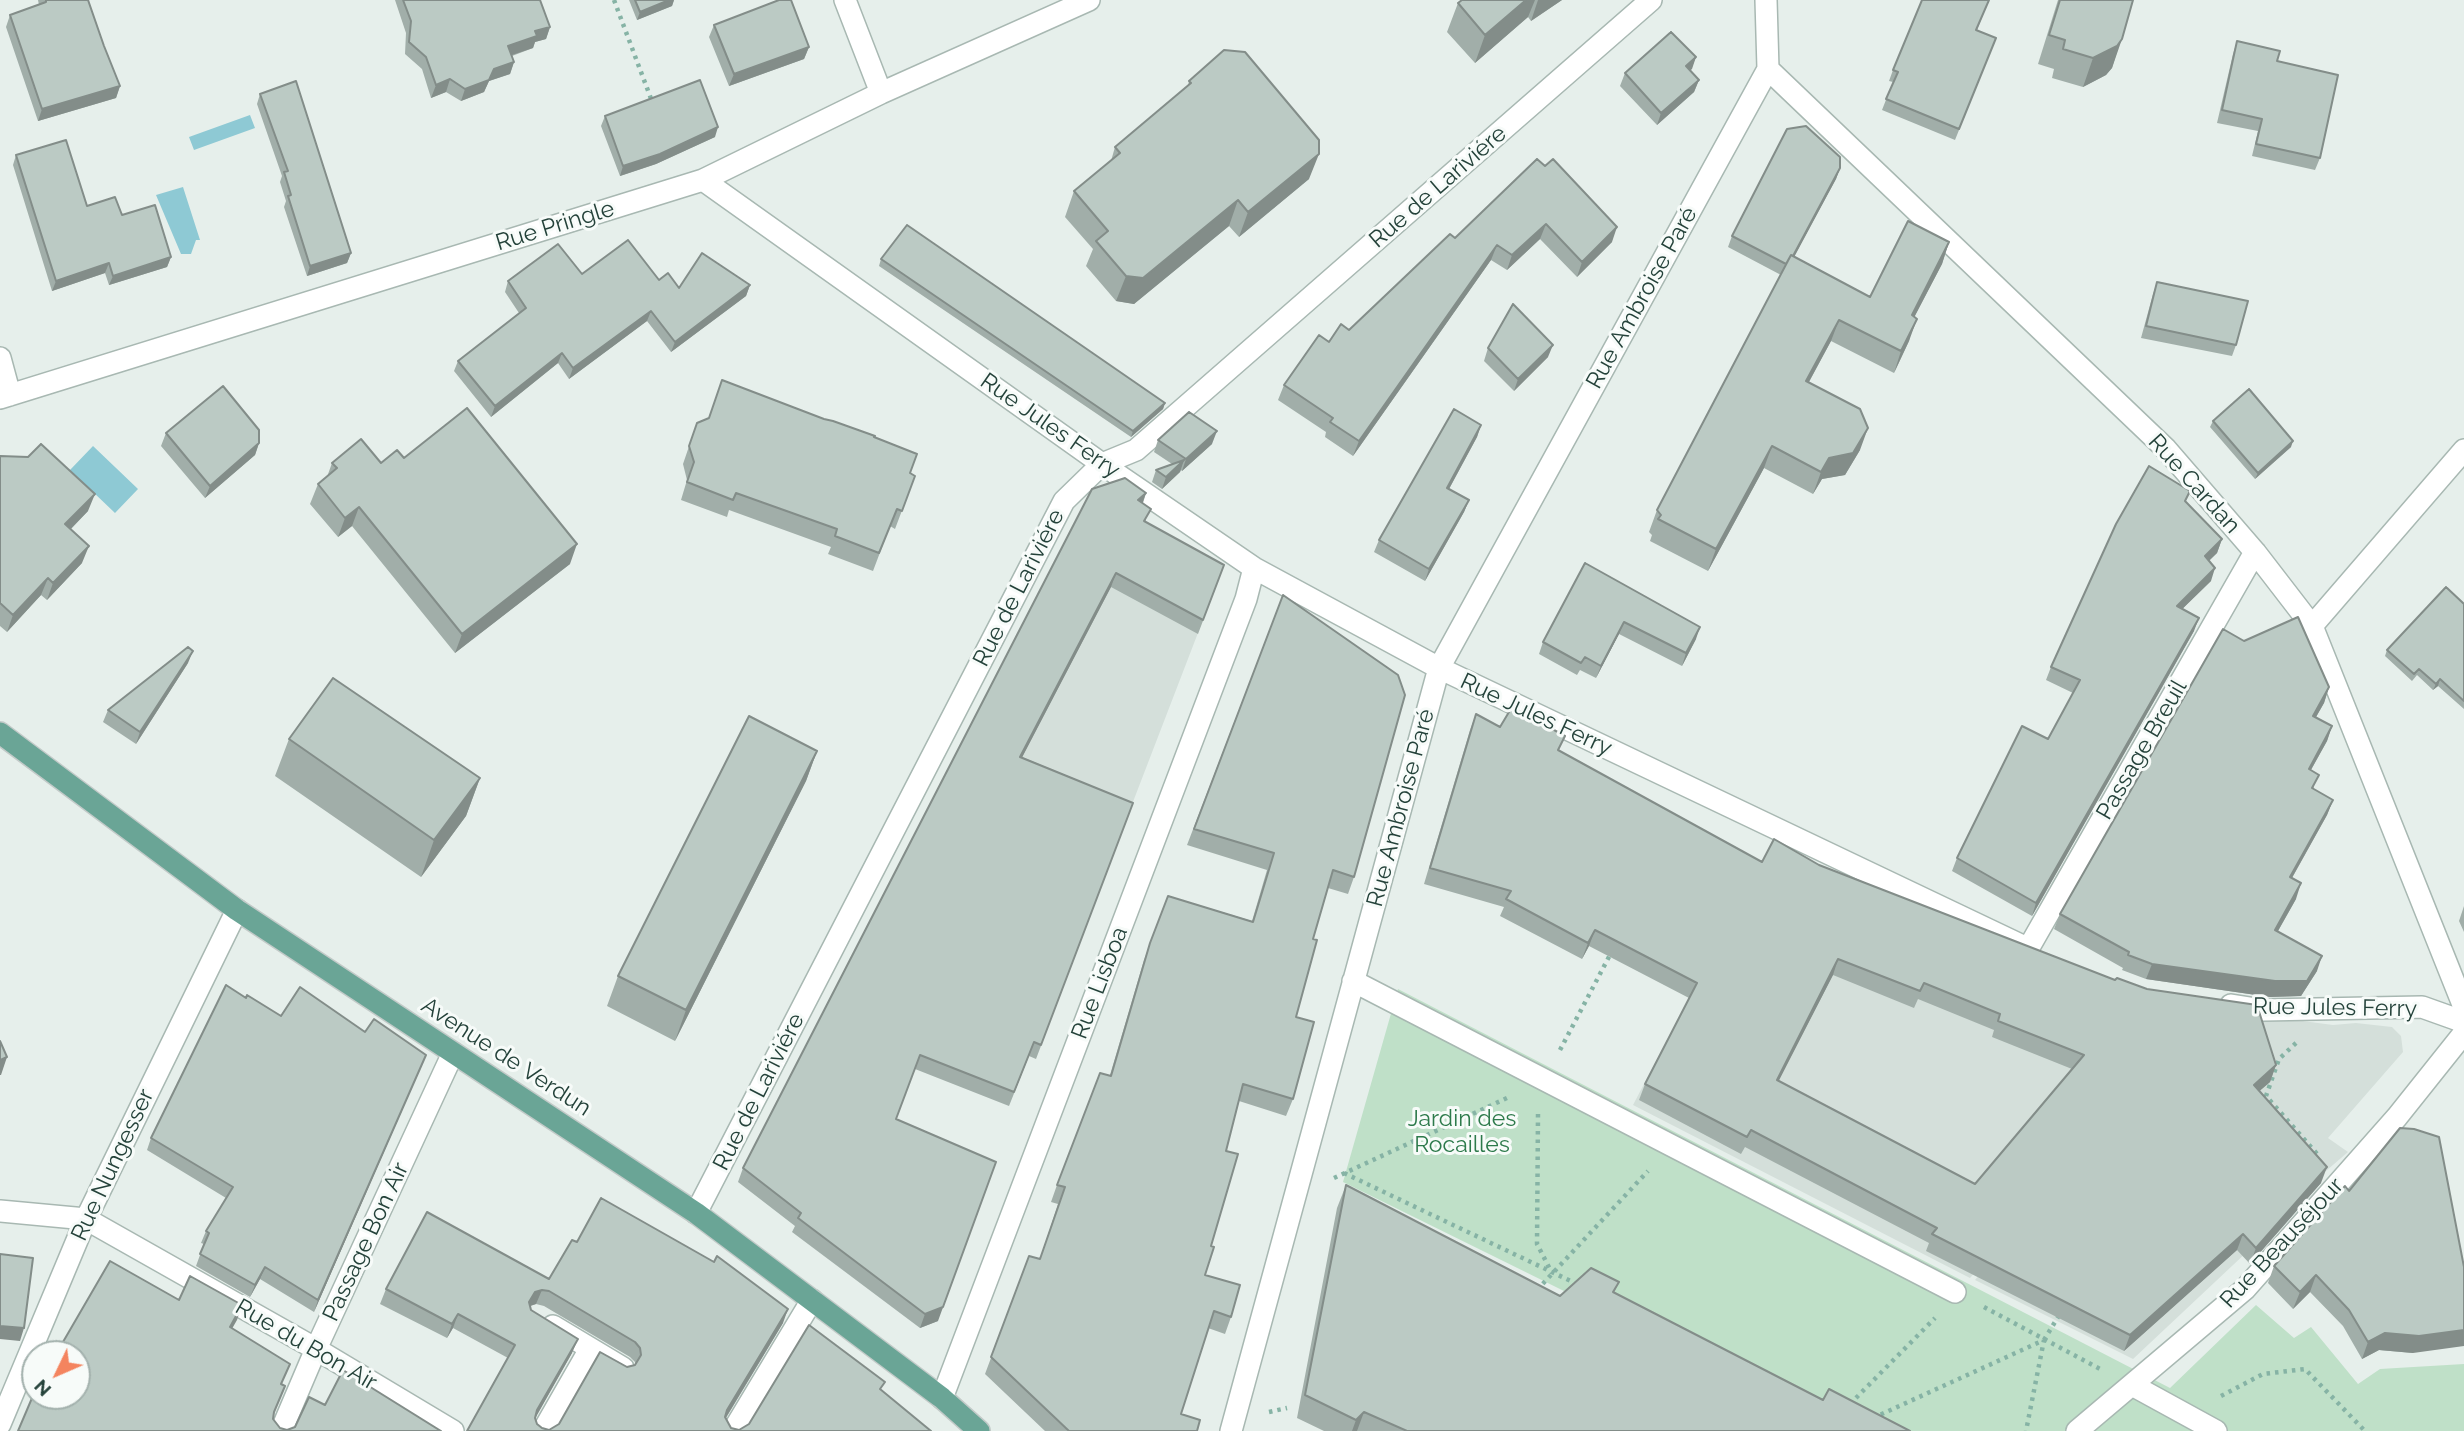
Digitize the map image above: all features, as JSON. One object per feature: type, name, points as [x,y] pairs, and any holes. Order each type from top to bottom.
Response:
[{"type":"main road","name":"Avenue de Verdun","points":[[0,733],[237,911],[696,1213],[942,1398],[972,1428]]},
{"type":"street","points":[[845,0],[881,93]]},
{"type":"street","name":"Rue Pringle","points":[[5,397],[703,180],[881,93],[1089,0]]},
{"type":"street","name":"Rue de Lariviére","points":[[696,1213],[1064,501],[1102,464],[1136,450],[1651,0]]},
{"type":"street","points":[[1766,0],[1768,69]]},
{"type":"street","name":"Rue Cardan","points":[[1768,69],[2166,449],[2255,552],[2312,626],[2464,1007]]},
{"type":"street","name":"Rue Ambroise Paré","points":[[1231,1431],[1439,668],[1768,69]]},
{"type":"street","name":"Rue Jules Ferry","points":[[703,180],[1102,464],[1254,568],[1439,668],[2054,958]]},
{"type":"street","points":[[0,358],[5,397]]},
{"type":"street","points":[[2312,626],[2464,450]]},
{"type":"street","name":"Passage Breuil","points":[[2028,948],[2255,552]]},
{"type":"street","name":"Rue Lisboa","points":[[942,1398],[1236,625],[1254,568]]},
{"type":"street","name":"Rue Nungesser","points":[[0,1424],[86,1219],[237,911]]},
{"type":"street","points":[[1353,981],[1955,1292]]},
{"type":"street","name":"Rue Jules Ferry","points":[[2210,1002],[2263,1010],[2421,1007],[2464,1022]]},
{"type":"street","name":"Rue Beauséjour","points":[[2077,1431],[2245,1289],[2397,1117],[2464,1033]]},
{"type":"street","name":"Passage Bon Air","points":[[281,1431],[316,1349],[453,1053]]},
{"type":"street","points":[[0,1211],[86,1219]]},
{"type":"street","name":"Rue du Bon Air","points":[[86,1219],[316,1349],[453,1431]]},
{"type":"street","points":[[733,1431],[812,1300]]},
{"type":"street","points":[[537,1317],[623,1368]]},
{"type":"street","points":[[543,1431],[590,1349]]},
{"type":"street","points":[[2132,1385],[2216,1431]]},
{"type":"path","points":[[614,0],[656,112]]},
{"type":"path","points":[[1552,1272],[1536,1244],[1538,1114],[1545,1081],[1614,948]]},
{"type":"path","points":[[2279,1059],[2266,1096],[2318,1155]]},
{"type":"path","points":[[1295,1196],[1545,1081]]},
{"type":"path","points":[[1531,1298],[1552,1272],[1647,1172],[1659,1178]]},
{"type":"path","points":[[1344,1173],[1577,1284]]},
{"type":"path","points":[[1955,1292],[2132,1385]]},
{"type":"path","points":[[1842,1411],[1935,1318],[1923,1312]]},
{"type":"path","points":[[2026,1431],[2044,1339],[2057,1317]]},
{"type":"path","points":[[1867,1420],[2044,1339]]},
{"type":"path","points":[[2185,1414],[2263,1374],[2305,1368],[2365,1431]]},
{"type":"shaded area","points":[[1087,504],[1214,576],[1216,586],[1106,872],[932,805]]},
{"type":"shaded area","points":[[1821,879],[2137,1084],[1970,1278],[1633,1105],[1689,998]]},
{"type":"shaded area","points":[[2227,1011],[2333,1025],[2356,1023],[2392,1027],[2401,1036],[2403,1052],[2328,1138],[2348,1152],[2276,1214],[2282,1219],[2133,1359],[1975,1280],[2140,1084]]},
{"type":"green space","name":"Jardin des Rocailles","points":[[1398,989],[2170,1388],[2256,1305],[2294,1338],[2311,1327],[2358,1384],[2380,1369],[2464,1364],[2464,1431],[1865,1431],[1578,1284],[1564,1291],[1343,1182]]},
{"type":"water","points":[[250,115],[255,128],[194,150],[189,137]]},
{"type":"water","points":[[183,187],[200,240],[196,240],[191,254],[181,254],[156,195]]},
{"type":"water","points":[[93,446],[138,489],[115,513],[70,470]]},
{"type":"building","points":[[46,0],[88,0],[120,86],[42,109],[10,15]]},
{"type":"building","points":[[403,0],[540,0],[550,27],[535,31],[537,36],[508,46],[514,62],[494,69],[489,80],[465,89],[450,79],[436,85],[426,57],[409,42],[411,21]]},
{"type":"building","points":[[635,0],[669,0],[640,12]]},
{"type":"building","points":[[779,0],[791,0],[809,47],[734,74],[714,25]]},
{"type":"building","points":[[1462,0],[1526,0],[1485,35],[1458,3]]},
{"type":"building","points":[[1922,0],[1989,0],[1976,30],[1996,38],[1959,129],[1886,99],[1898,72],[1893,70]]},
{"type":"building","points":[[2060,0],[2133,0],[2122,39],[2117,46],[2093,58],[2063,49],[2065,40],[2049,35]]},
{"type":"building","points":[[1671,32],[1696,57],[1686,66],[1699,80],[1661,113],[1625,73]]},
{"type":"building","points":[[2237,41],[2280,51],[2277,61],[2338,75],[2320,158],[2256,144],[2262,119],[2222,110]]},
{"type":"building","points":[[1224,50],[1245,52],[1319,140],[1319,154],[1248,212],[1238,200],[1143,278],[1126,276],[1096,241],[1108,231],[1074,191],[1120,153],[1115,147],[1191,83],[1189,81]]},
{"type":"building","points":[[700,80],[718,127],[660,154],[623,166],[605,116]]},
{"type":"building","points":[[296,81],[351,253],[310,266],[288,196],[291,195],[284,172],[288,171],[260,94]]},
{"type":"building","points":[[1806,126],[1840,157],[1840,168],[1793,256],[1791,255],[1786,264],[1732,236],[1787,129]]},
{"type":"building","points":[[66,140],[87,206],[115,197],[122,215],[155,205],[171,257],[113,276],[109,263],[56,281],[16,155]]},
{"type":"building","points":[[1537,159],[1545,166],[1553,159],[1617,227],[1582,262],[1546,224],[1512,255],[1497,245],[1359,441],[1330,422],[1333,418],[1284,385],[1319,335],[1329,342],[1341,324],[1349,330],[1450,234],[1455,238]]},
{"type":"building","points":[[1908,221],[1949,242],[1912,315],[1917,319],[1901,351],[1839,320],[1806,381],[1860,409],[1868,428],[1853,453],[1829,458],[1821,472],[1772,446],[1716,549],[1658,519],[1661,515],[1657,510],[1791,255],[1870,297]]},
{"type":"building","points":[[907,225],[1165,403],[1133,431],[881,259]]},
{"type":"building","points":[[628,240],[659,280],[668,273],[679,288],[702,253],[750,285],[675,342],[651,311],[573,368],[562,353],[495,406],[458,361],[526,308],[508,281],[558,244],[582,274]]},
{"type":"building","points":[[2157,282],[2248,301],[2236,345],[2146,326]]},
{"type":"building","points":[[1513,304],[1553,345],[1518,379],[1488,348]]},
{"type":"building","points":[[722,380],[917,454],[910,473],[915,476],[902,511],[897,509],[879,553],[835,536],[837,529],[736,493],[733,500],[687,482],[694,462],[689,446],[697,423],[709,418]]},
{"type":"building","points":[[223,386],[259,430],[259,443],[210,486],[166,433]]},
{"type":"building","points":[[2249,389],[2293,441],[2258,473],[2213,421]]},
{"type":"building","points":[[467,408],[577,544],[462,634],[359,507],[345,518],[318,484],[337,468],[332,463],[361,439],[381,463],[397,450],[404,458]]},
{"type":"building","points":[[1454,409],[1481,425],[1447,488],[1469,500],[1429,569],[1379,540]]},
{"type":"building","points":[[1189,412],[1217,431],[1186,459],[1158,440]]},
{"type":"building","points":[[41,444],[95,494],[65,524],[89,546],[53,583],[48,578],[13,615],[0,603],[0,456],[28,457]]},
{"type":"building","points":[[1184,460],[1166,477],[1156,470]]},
{"type":"building","points":[[2149,466],[2190,491],[2185,501],[2222,539],[2205,556],[2215,568],[2177,606],[2199,618],[2036,903],[1957,858],[2022,726],[2048,739],[2080,680],[2051,667],[2116,524]]},
{"type":"building","points":[[1125,478],[1146,493],[1138,500],[1151,509],[1144,521],[1224,565],[1203,620],[1116,573],[1020,757],[1133,803],[1041,1045],[1034,1042],[1014,1092],[920,1055],[896,1119],[996,1162],[943,1307],[925,1314],[798,1218],[801,1213],[743,1168],[1092,489]]},
{"type":"building","points":[[1585,563],[1700,627],[1686,653],[1624,622],[1601,666],[1585,657],[1581,663],[1543,642]]},
{"type":"building","points":[[2446,587],[2464,604],[2464,701],[2440,679],[2436,684],[2419,669],[2414,674],[2387,650]]},
{"type":"building","points":[[1283,595],[1398,675],[1405,695],[1354,877],[1333,870],[1313,939],[1317,940],[1296,1017],[1314,1022],[1293,1099],[1243,1084],[1226,1151],[1238,1154],[1205,1275],[1240,1285],[1231,1317],[1214,1311],[1181,1414],[1200,1420],[1197,1431],[1069,1431],[991,1357],[1029,1256],[1040,1259],[1065,1187],[1057,1185],[1100,1073],[1111,1076],[1150,943],[1168,896],[1253,922],[1274,853],[1194,829]]},
{"type":"building","points":[[2298,617],[2329,687],[2313,716],[2332,726],[2309,769],[2319,775],[2312,788],[2333,800],[2290,877],[2301,883],[2275,930],[2322,956],[2307,981],[2275,981],[2152,964],[2128,955],[2129,952],[2060,914],[2223,629],[2244,641]]},
{"type":"building","points":[[188,647],[193,651],[140,732],[108,710]]},
{"type":"building","points":[[333,678],[480,778],[434,840],[289,739]]},
{"type":"building","points":[[1512,707],[1565,736],[1558,750],[1762,862],[1774,839],[1819,865],[2115,980],[2117,978],[2147,989],[2257,1005],[2276,1065],[2254,1085],[2327,1167],[2256,1248],[2243,1234],[2130,1335],[1932,1234],[1937,1228],[1751,1130],[1747,1137],[1645,1084],[1697,983],[1595,930],[1588,943],[1506,899],[1511,891],[1430,868],[1476,714],[1500,727]],"holes":[[[1838,959],[1920,991],[1924,983],[2000,1014],[1998,1021],[2084,1055],[1975,1184],[1777,1080]]]},
{"type":"building","points":[[749,716],[817,751],[686,1010],[618,976]]},
{"type":"building","points":[[226,985],[281,1016],[300,987],[365,1032],[374,1019],[426,1055],[318,1300],[265,1267],[255,1285],[200,1254],[209,1233],[206,1231],[233,1187],[151,1138]]},
{"type":"building","points":[[0,1041],[7,1057],[0,1060]]},
{"type":"building","points":[[2400,1128],[2414,1129],[2439,1137],[2464,1267],[2464,1330],[2419,1336],[2385,1333],[2368,1342],[2349,1310],[2316,1275],[2300,1292],[2274,1266],[2345,1186],[2349,1191]]},
{"type":"building","points":[[1346,1185],[1560,1296],[1591,1268],[1619,1282],[1613,1292],[1823,1400],[1829,1389],[1910,1431],[1407,1431],[1364,1412],[1356,1420],[1305,1395]]},
{"type":"building","points":[[601,1198],[714,1262],[717,1256],[788,1309],[727,1410],[725,1417],[731,1428],[739,1430],[749,1424],[809,1325],[885,1382],[880,1389],[931,1431],[467,1431],[515,1345],[458,1314],[452,1324],[386,1289],[427,1212],[549,1279],[572,1240],[577,1242]],"holes":[[[549,1291],[635,1342],[641,1355],[635,1365],[627,1367],[600,1352],[559,1424],[549,1430],[537,1424],[537,1410],[578,1339],[531,1310],[529,1302],[535,1292]]]},
{"type":"building","points":[[0,1254],[33,1258],[24,1328],[0,1326]]},
{"type":"building","points":[[110,1261],[179,1300],[190,1276],[242,1305],[230,1327],[290,1364],[281,1384],[285,1386],[274,1412],[273,1419],[280,1428],[287,1430],[295,1427],[309,1397],[325,1405],[343,1370],[441,1431],[18,1431],[27,1410],[91,1410],[91,1340],[64,1340]]}]
